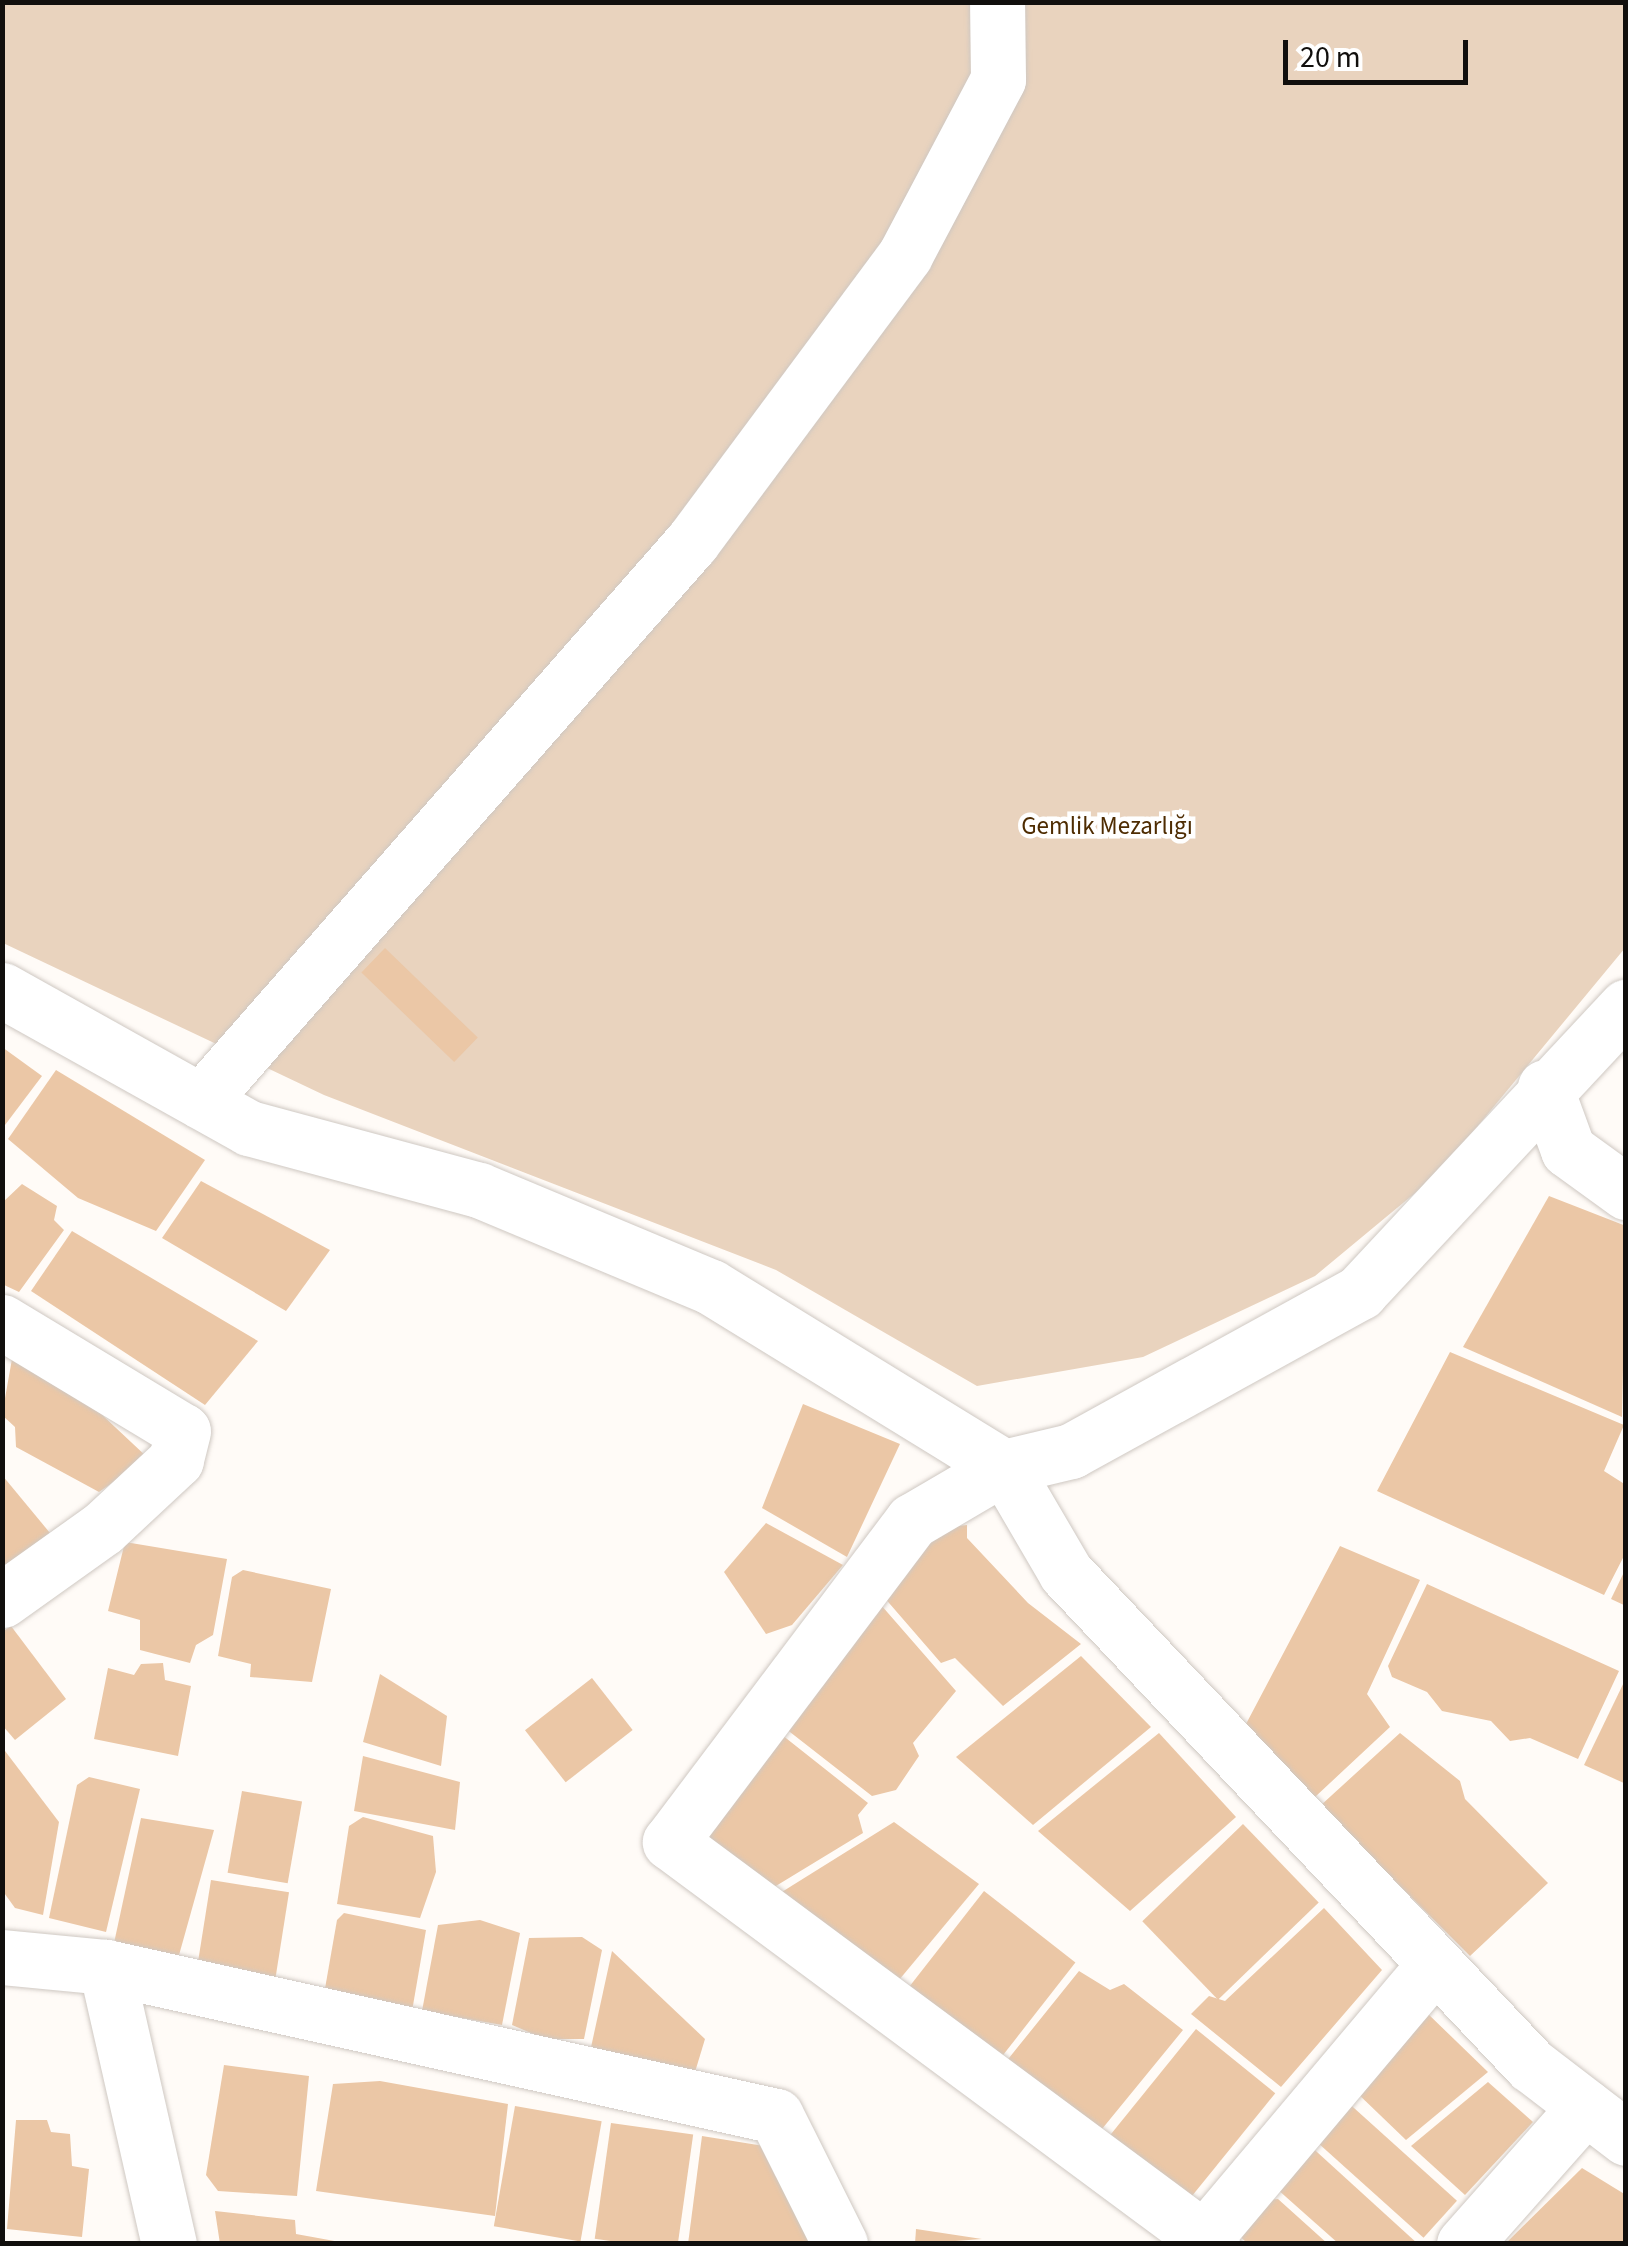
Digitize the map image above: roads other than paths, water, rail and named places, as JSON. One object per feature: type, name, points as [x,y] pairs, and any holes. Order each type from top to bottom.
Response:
[{"type":"street","points":[[201,1101],[692,542],[905,255],[998,79],[997,2]]},
{"type":"street","points":[[2,990],[249,1128],[479,1190],[710,1287],[1004,1467],[1066,1573],[1530,2065],[1605,2123],[1464,2244]]},
{"type":"street","points":[[1433,1966],[1208,2240],[670,1842],[912,1521],[1004,1467],[1071,1452],[1360,1292],[1546,1086],[1626,1007]]},
{"type":"street","points":[[1546,1086],[1568,1150],[1626,1192]]},
{"type":"street","points":[[2,1322],[183,1431],[176,1460],[104,1528],[2,1600]]},
{"type":"street","points":[[2,1957],[106,1968],[776,2116],[840,2244]]},
{"type":"street","points":[[106,1968],[169,2244]]},
{"type":"park label","name":"Gemlik Mezarlığı","points":[[1107,826]]}]
